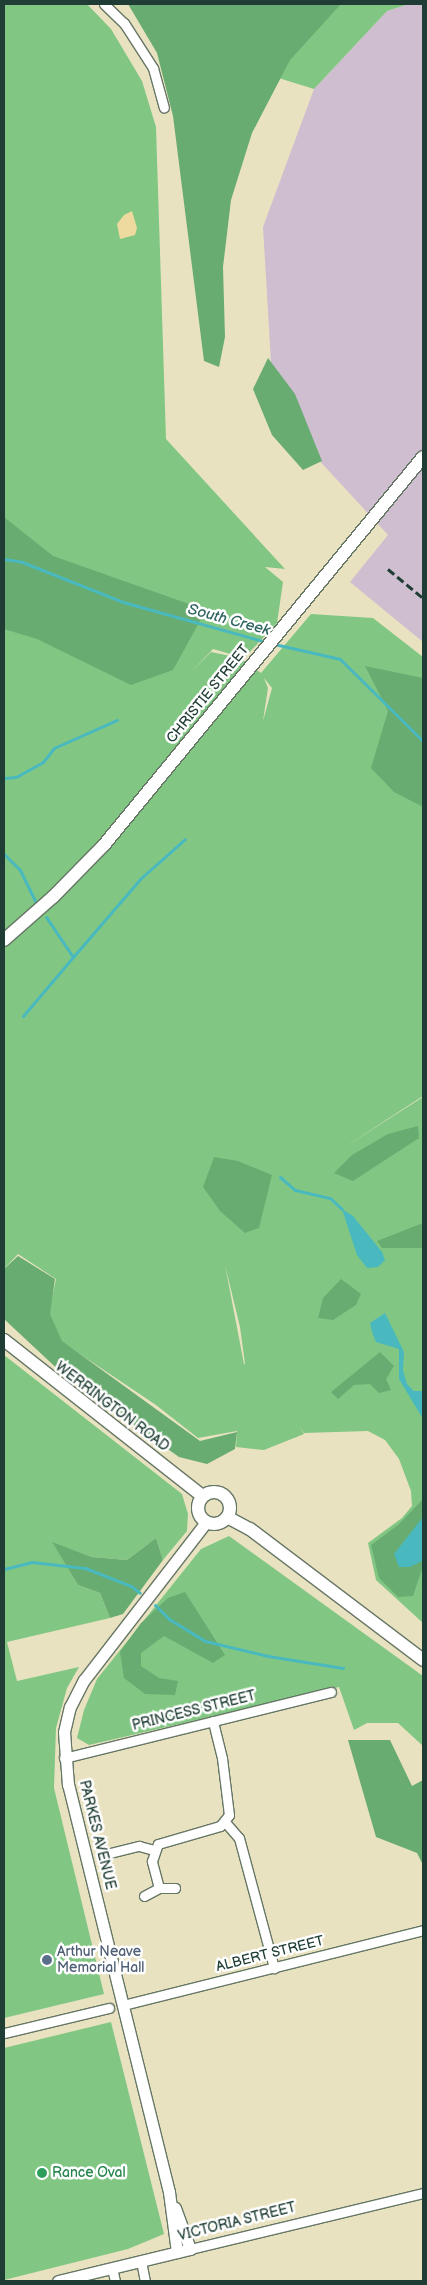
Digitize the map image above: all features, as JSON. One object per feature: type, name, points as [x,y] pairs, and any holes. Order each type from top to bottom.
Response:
[{"type":"main road","name":"CHRISTIE STREET","points":[[4,940],[79,872],[144,796],[423,457]]},
{"type":"main road","name":"WERRINGTON ROAD","points":[[4,1340],[202,1496]]},
{"type":"main road","points":[[215,1492],[223,1495],[230,1507],[227,1517],[218,1523],[206,1522],[198,1509],[202,1496],[215,1492]]},
{"type":"main road","points":[[227,1517],[250,1529],[423,1660]]},
{"type":"street","points":[[104,4],[124,23],[153,68],[164,108]]},
{"type":"street","name":"PARKES AVENUE","points":[[177,2252],[169,2192],[64,1758],[67,1718],[79,1688],[206,1522]]},
{"type":"street","name":"PRINCESS STREET","points":[[64,1758],[331,1692]]},
{"type":"street","points":[[213,1721],[230,1808],[225,1822]]},
{"type":"street","points":[[159,1888],[152,1862],[154,1850],[167,1839],[225,1822]]},
{"type":"street","points":[[225,1822],[239,1838],[274,1968]]},
{"type":"street","points":[[110,1853],[139,1846],[154,1850]]},
{"type":"street","points":[[144,1896],[159,1888],[175,1888]]},
{"type":"street","name":"ALBERT STREET","points":[[123,2005],[423,1930]]},
{"type":"street","points":[[4,2033],[109,2008]]},
{"type":"street","name":"PARKES AVENUE","points":[[169,2192],[190,2249]]},
{"type":"street","name":"VICTORIA STREET","points":[[58,2281],[423,2193]]},
{"type":"street","points":[[141,2261],[146,2281]]},
{"type":"street","points":[[112,2268],[115,2281]]},
{"type":"shaded area","points":[[409,4],[423,4],[423,642],[350,582],[388,535],[316,457],[271,362],[263,227],[314,89],[387,11]]},
{"type":"green space","points":[[4,4],[87,4],[111,29],[142,81],[156,127],[166,439],[285,569],[265,567],[283,582],[277,623],[244,658],[213,649],[191,672],[211,652],[240,658],[261,673],[311,614],[373,618],[423,657],[423,1096],[340,1150],[423,1097],[423,1623],[376,1580],[368,1543],[402,1518],[412,1506],[411,1491],[399,1459],[385,1440],[368,1431],[304,1433],[300,1427],[304,1434],[264,1450],[236,1447],[237,1431],[198,1438],[156,1405],[62,1342],[49,1313],[56,1279],[18,1254],[4,1269]],"holes":[[[264,678],[272,688],[263,721],[268,688]],[[225,1265],[240,1327],[245,1364],[244,1364]]]},
{"type":"green space","points":[[128,4],[341,4],[290,60],[252,133],[231,200],[223,267],[225,337],[219,367],[204,361],[173,116],[157,53]]},
{"type":"green space","points":[[240,4],[409,4],[387,11],[314,89],[256,71]]},
{"type":"green space","points":[[268,358],[295,394],[322,461],[303,470],[272,435],[253,389]]},
{"type":"green space","points":[[4,517],[53,556],[206,610],[173,670],[131,685],[37,639],[4,629]]},
{"type":"green space","points":[[365,666],[423,678],[423,807],[394,792],[371,768],[388,711]]},
{"type":"green space","points":[[418,1126],[419,1138],[353,1181],[334,1173],[352,1155],[388,1134]]},
{"type":"green space","points":[[214,1157],[238,1161],[272,1175],[259,1228],[245,1233],[220,1211],[203,1187]]},
{"type":"green space","points":[[423,1223],[423,1248],[382,1248],[377,1241]]},
{"type":"green space","points":[[18,1256],[55,1279],[50,1314],[62,1341],[200,1441],[237,1432],[235,1449],[207,1464],[179,1457],[64,1375],[4,1319],[4,1269]]},
{"type":"green space","points":[[341,1279],[361,1294],[356,1305],[333,1320],[318,1318],[323,1298]]},
{"type":"green space","points":[[380,1352],[394,1366],[386,1379],[391,1390],[379,1393],[370,1384],[354,1385],[338,1399],[331,1392]]},
{"type":"green space","points":[[4,1355],[182,1494],[188,1514],[187,1531],[163,1560],[156,1538],[127,1560],[92,1557],[53,1543],[78,1585],[100,1593],[110,1618],[7,1642],[17,1681],[79,1667],[67,1688],[56,1728],[54,1788],[104,1994],[4,2018]]},
{"type":"green space","points":[[423,1499],[423,1566],[413,1596],[398,1597],[379,1578],[371,1545],[398,1525]]},
{"type":"green space","points":[[229,1536],[423,1676],[423,1746],[398,1723],[367,1723],[354,1730],[339,1687],[89,1745],[77,1738],[84,1710],[97,1679],[201,1549]]},
{"type":"green space","points":[[156,1538],[163,1560],[123,1614],[110,1618],[100,1593],[78,1585],[52,1542],[92,1557],[127,1560]]},
{"type":"green space","points":[[185,1592],[225,1655],[213,1663],[164,1636],[141,1653],[141,1666],[159,1678],[178,1681],[175,1695],[145,1694],[124,1678],[120,1652],[141,1623],[168,1598]]},
{"type":"green space","points":[[348,1740],[390,1740],[412,1786],[423,1780],[423,1865],[417,1853],[376,1837]]},
{"type":"green space","points":[[111,2022],[164,2234],[128,2249],[4,2280],[4,2048]]},
{"type":"sand","points":[[132,211],[137,228],[135,235],[120,239],[117,224],[124,215]]},
{"type":"water","points":[[342,1209],[353,1216],[382,1252],[385,1260],[378,1267],[367,1268],[357,1255]]},
{"type":"water","points":[[385,1313],[404,1352],[403,1370],[407,1384],[414,1391],[423,1391],[423,1419],[399,1379],[399,1349],[376,1342],[372,1332],[370,1323]]},
{"type":"water","points":[[423,1517],[422,1561],[410,1567],[399,1567],[394,1554]]},
{"type":"waterway","name":"South Creek","points":[[4,559],[22,562],[123,602],[266,642]]},
{"type":"waterway","name":"South Creek","points":[[274,644],[340,659],[423,741]]},
{"type":"waterway","points":[[4,778],[16,777],[43,762],[54,748],[117,720]]},
{"type":"waterway","points":[[73,957],[140,879],[185,839]]},
{"type":"waterway","points":[[4,854],[20,870],[36,903]]},
{"type":"waterway","points":[[23,1016],[73,957],[46,917]]},
{"type":"waterway","points":[[280,1177],[295,1190],[330,1198],[342,1209]]},
{"type":"waterway","points":[[4,1569],[32,1562],[85,1568],[131,1586],[140,1593]]},
{"type":"waterway","points":[[155,1605],[169,1619],[205,1641],[268,1656],[343,1668]]},
{"type":"railway","points":[[388,569],[423,598]]},
{"type":"place","name":"Arthur Neave Memorial Hall","points":[[47,1960]]},
{"type":"place","name":"Rance Oval","points":[[42,2173]]}]
